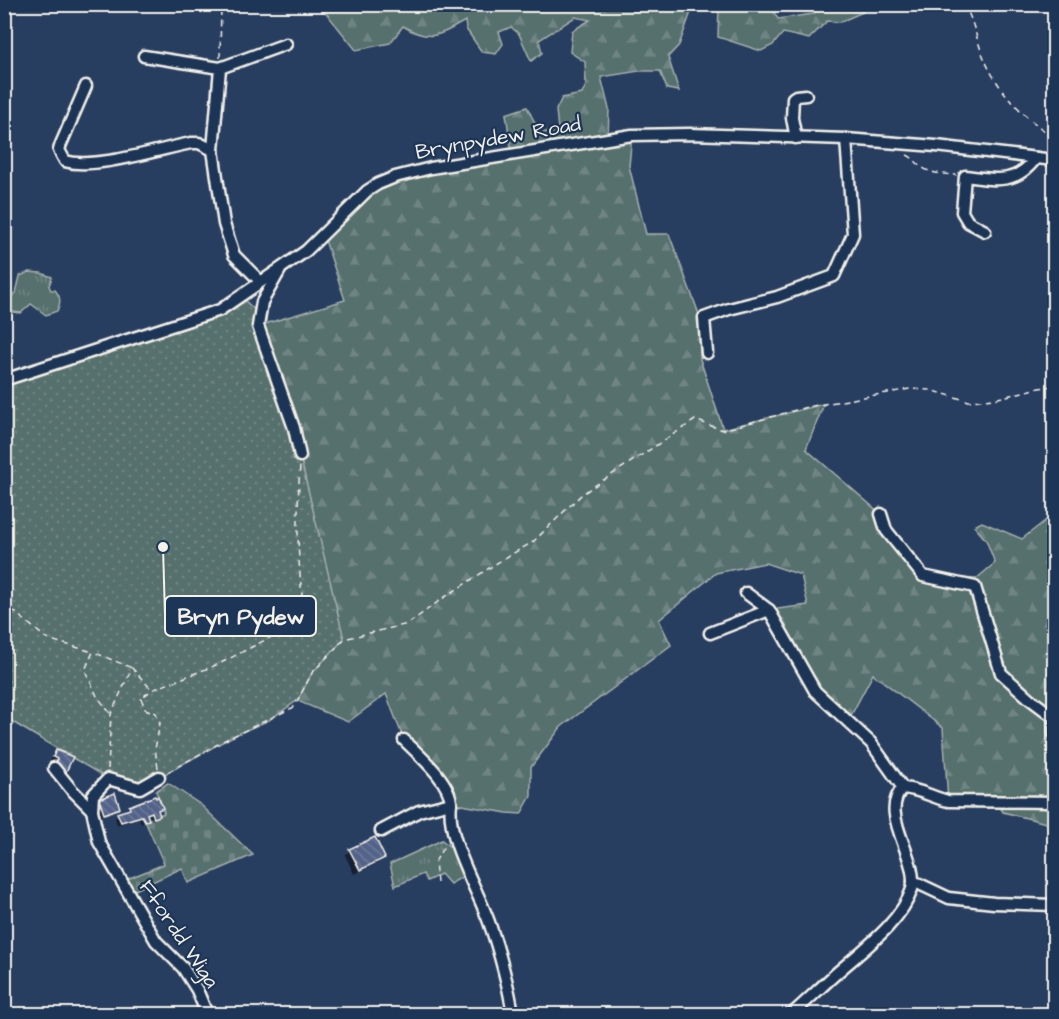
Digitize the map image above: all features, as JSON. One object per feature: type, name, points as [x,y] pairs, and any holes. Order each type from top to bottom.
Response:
[{"type":"street","points":[[144,57],[220,68],[286,44]]},
{"type":"street","points":[[220,68],[213,150],[228,241],[234,255],[260,281]]},
{"type":"street","points":[[86,86],[61,144],[60,150],[65,160],[80,163],[109,160],[191,143],[199,143],[213,150]]},
{"type":"street","points":[[796,138],[792,118],[793,98],[806,95]]},
{"type":"street","name":"Brynpydew Road","points":[[4,380],[220,310],[306,250],[367,191],[395,177],[431,168],[632,135],[689,134],[846,139],[936,146],[1054,160]]},
{"type":"street","points":[[707,353],[704,318],[777,297],[834,276],[853,234],[846,139]]},
{"type":"street","points":[[985,231],[968,222],[962,212],[965,176],[1008,179],[1028,168],[1036,158]]},
{"type":"street","points":[[282,267],[262,302],[258,326],[294,428],[300,456]]},
{"type":"street","points":[[881,514],[886,530],[923,576],[975,587],[1001,673],[1054,717]]},
{"type":"street","points":[[746,592],[769,610],[815,691],[871,743],[903,788]]},
{"type":"street","points":[[710,633],[769,610]]},
{"type":"street","points":[[1054,722],[1054,733]]},
{"type":"street","points":[[404,740],[433,769],[447,790],[451,803],[449,815],[453,834],[491,926],[513,1014]]},
{"type":"street","points":[[54,768],[92,810]]},
{"type":"street","points":[[92,810],[93,795],[108,779],[140,788],[159,777]]},
{"type":"street","points":[[792,1014],[880,934],[906,902],[913,881],[911,863],[901,841],[896,819],[898,792],[903,788],[917,789],[948,801],[1054,802]]},
{"type":"street","points":[[381,831],[419,811],[451,803]]},
{"type":"street","name":"Ffordd Wiga","points":[[92,810],[99,842],[115,872],[156,941],[183,968],[197,990],[207,1014]]},
{"type":"street","points":[[913,881],[949,898],[994,903],[1054,905]]},
{"type":"path","points":[[220,4],[220,68]]},
{"type":"path","points":[[964,4],[970,14],[990,72],[1001,89],[1033,123],[1054,138]]},
{"type":"path","points":[[905,154],[913,157],[923,168],[932,172],[965,176]]},
{"type":"path","points":[[300,456],[297,510],[298,559],[302,595],[273,636],[219,664],[152,690],[141,698],[145,709],[156,713],[160,723],[155,749],[159,777],[225,740],[294,707],[312,673],[344,639],[408,624],[448,595],[533,542],[582,494],[695,420],[723,430],[807,407],[910,389],[930,390],[969,401],[994,399],[1054,386]]},
{"type":"path","points":[[4,603],[47,639],[93,652],[132,668],[152,690]]},
{"type":"path","points":[[93,652],[85,670],[97,696],[111,714]]},
{"type":"path","points":[[108,779],[111,714],[132,668]]},
{"type":"path","points":[[436,883],[435,862],[443,845],[453,834]]},
{"type":"green space","points":[[844,4],[856,5],[863,12],[840,22],[827,21],[809,39],[783,33],[773,45],[761,51],[718,37],[719,5],[770,5],[778,19],[813,14],[822,7]]},
{"type":"green space","points":[[316,5],[683,5],[691,12],[679,45],[668,57],[679,91],[667,89],[660,71],[639,71],[601,77],[609,109],[608,139],[632,135],[629,166],[646,234],[669,234],[699,314],[700,359],[723,429],[824,404],[806,449],[881,514],[923,576],[976,579],[995,563],[986,540],[974,526],[982,522],[1022,539],[1054,514],[1054,698],[1050,707],[1054,733],[1054,802],[948,801],[943,728],[873,674],[848,721],[815,691],[769,610],[808,605],[801,575],[765,563],[716,573],[659,620],[671,645],[561,727],[531,767],[531,796],[521,814],[451,803],[447,790],[404,740],[386,694],[348,722],[257,684],[76,760],[6,718],[5,714],[258,326],[345,300],[323,234],[378,184],[512,154],[506,114],[527,107],[538,134],[558,129],[556,110],[562,98],[582,94],[586,85],[585,62],[570,52],[572,31],[590,20],[575,17],[539,40],[542,53],[531,61],[519,34],[511,27],[499,32],[503,44],[496,54],[482,52],[466,29],[465,21],[442,33],[428,36],[403,26],[390,43],[356,50],[327,14]]},
{"type":"green space","points":[[29,272],[52,277],[49,286],[51,290],[55,290],[60,300],[57,311],[46,315],[31,304],[21,313],[5,311],[5,286],[12,296],[16,293],[20,276]]},
{"type":"green space","points":[[241,297],[259,314],[300,456],[344,639],[312,673],[298,700],[269,720],[233,736],[140,788],[108,779],[6,718],[5,380],[220,310]]},
{"type":"green space","points":[[168,783],[201,805],[253,855],[188,883],[182,868],[131,892],[125,880],[164,864],[145,821],[164,813],[156,791]]},
{"type":"green space","points":[[998,804],[1054,808],[1054,825],[1003,812]]},
{"type":"green space","points":[[442,840],[449,846],[455,847],[464,876],[450,884],[441,874],[427,881],[423,874],[395,886],[390,864]]},
{"type":"building","points":[[56,750],[73,757],[66,772],[54,766],[57,759],[53,757]]},
{"type":"building","points":[[115,793],[120,808],[104,814],[99,799]]},
{"type":"building","points":[[155,796],[156,798],[158,796],[163,808],[158,810],[160,816],[154,818],[152,812],[147,814],[149,820],[145,821],[142,816],[121,822],[117,813]]},
{"type":"building","points":[[375,837],[385,858],[360,870],[349,849]]},
{"type":"place","name":"Bryn Pydew","points":[[163,547]]}]
